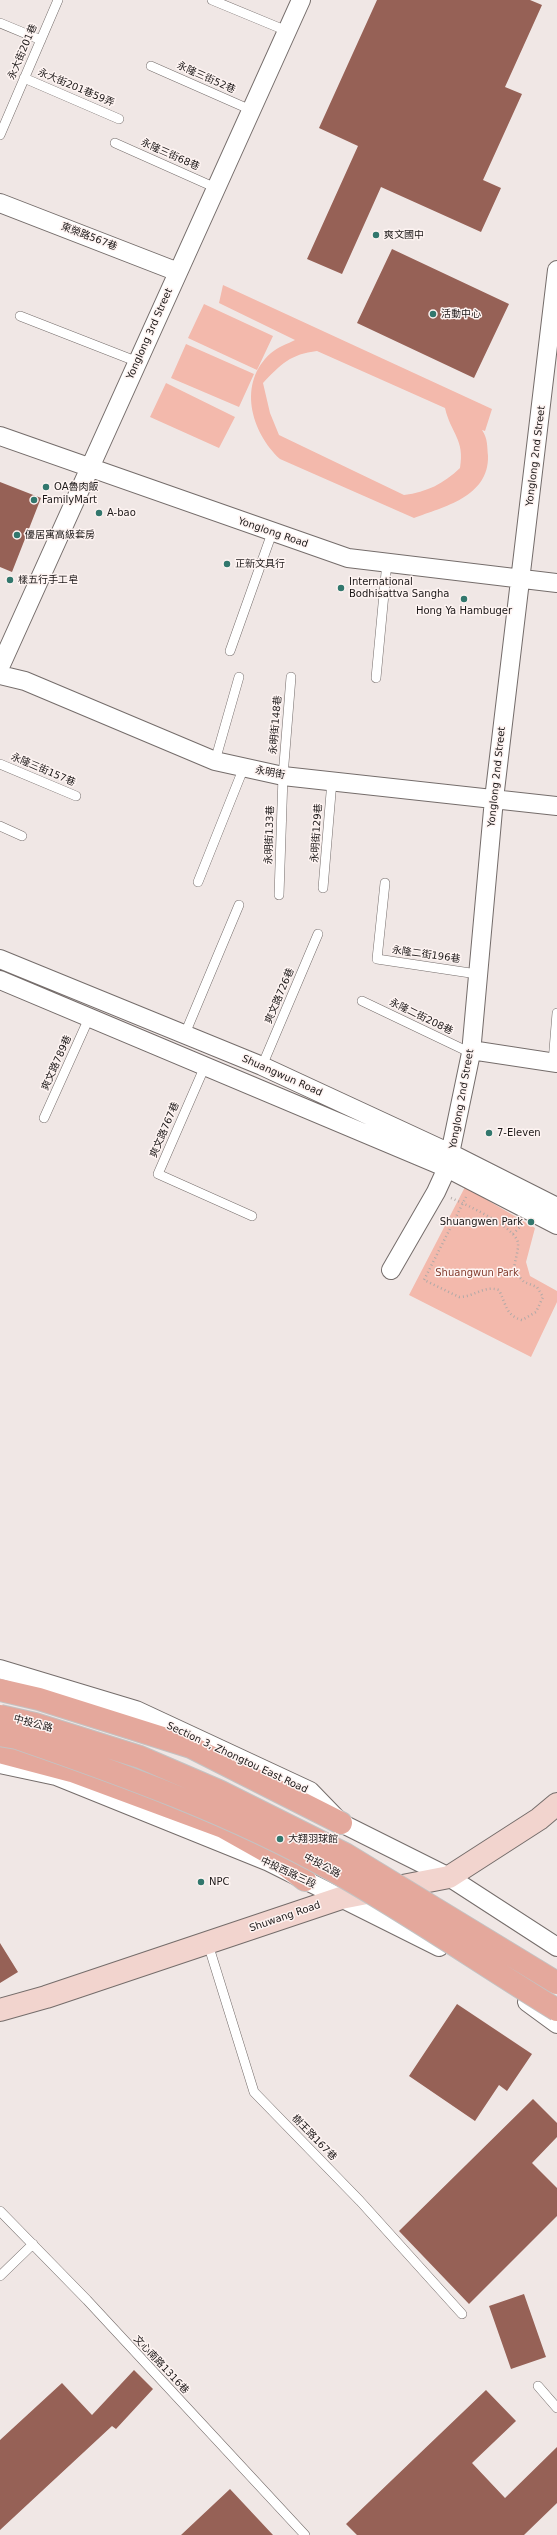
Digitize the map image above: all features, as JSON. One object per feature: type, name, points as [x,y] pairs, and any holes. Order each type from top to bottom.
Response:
[{"type":"main road","points":[[0,1690],[39,1700],[190,1747],[341,1823]]},
{"type":"main road","name":"中投公路","points":[[0,1716],[35,1724],[140,1757],[219,1791],[345,1854],[557,1983]]},
{"type":"main road","name":"中投公路","points":[[2,1751],[17,1738],[127,1776],[227,1817],[332,1870],[557,2010]]},
{"type":"main road","points":[[2,1751],[72,1771],[223,1827],[271,1854],[305,1880]]},
{"type":"street","name":"Yonglong 3rd Street","points":[[0,667],[301,0]]},
{"type":"street","name":"東榮路567巷","points":[[0,203],[178,272]]},
{"type":"street","name":"Yonglong 2nd Street","points":[[391,1270],[436,1192],[449,1161],[471,1051],[494,799],[521,578],[553,345],[557,270]]},
{"type":"street","name":"Yonglong Road","points":[[0,436],[272,533],[348,558],[557,583]]},
{"type":"street","name":"永明街","points":[[0,675],[25,681],[215,761],[283,776],[557,806]]},
{"type":"street","name":"Shuangwun Road","points":[[0,959],[184,1036],[262,1066],[449,1161],[557,1225]]},
{"type":"street","name":"Shuangwun Road","points":[[0,980],[205,1066],[449,1161],[557,1207]]},
{"type":"street","points":[[471,1051],[555,1063]]},
{"type":"street","name":"Section 3, Zhongtou East Road","points":[[0,1669],[136,1710],[310,1792],[341,1823],[449,1877],[557,1947]]},
{"type":"street","name":"Shuwang Road","points":[[0,2010],[46,1997],[208,1944],[341,1898],[449,1877],[539,1819],[557,1804]]},
{"type":"street","name":"中投西路三段","points":[[305,1880],[430,1941],[495,1980],[557,2024]]},
{"type":"lane","name":"永大街201巷","points":[[0,135],[58,0]]},
{"type":"lane","points":[[212,0],[287,31]]},
{"type":"lane","points":[[0,23],[41,40]]},
{"type":"lane","name":"永隆三街52巷","points":[[151,66],[251,110]]},
{"type":"lane","name":"永大街201巷59弄","points":[[24,78],[119,119]]},
{"type":"lane","name":"永隆三街68巷","points":[[115,143],[216,188]]},
{"type":"lane","points":[[20,316],[138,362]]},
{"type":"lane","points":[[230,651],[272,533]]},
{"type":"lane","points":[[376,678],[387,562]]},
{"type":"lane","points":[[215,761],[239,677]]},
{"type":"lane","name":"永明街148巷","points":[[283,776],[292,677]]},
{"type":"lane","name":"永隆三街157巷","points":[[0,764],[76,796]]},
{"type":"lane","points":[[198,882],[244,767]]},
{"type":"lane","name":"永明街133巷","points":[[279,895],[283,776]]},
{"type":"lane","name":"永明街129巷","points":[[324,888],[332,781]]},
{"type":"lane","points":[[0,826],[22,836]]},
{"type":"lane","name":"永隆二街196巷","points":[[385,883],[377,959],[477,974]]},
{"type":"lane","points":[[184,1036],[240,905]]},
{"type":"lane","name":"爽文路726巷","points":[[262,1066],[318,934]]},
{"type":"lane","name":"永隆二街208巷","points":[[362,1001],[471,1051]]},
{"type":"lane","points":[[555,1063],[557,1013]]},
{"type":"lane","name":"爽文路789巷","points":[[44,1118],[89,1018]]},
{"type":"lane","name":"爽文路767巷","points":[[205,1066],[158,1174],[252,1216]]},
{"type":"lane","name":"樹王路167巷","points":[[208,1944],[254,2092],[360,2201],[462,2314]]},
{"type":"lane","name":"文心南路1316巷","points":[[0,2211],[33,2244],[305,2535]]},
{"type":"lane","points":[[0,2276],[33,2244]]},
{"type":"lane","points":[[538,2386],[557,2408]]},
{"type":"path","points":[[462,1203],[513,1234],[518,1243],[514,1271],[524,1282],[537,1287],[543,1297],[536,1312],[522,1320],[514,1318],[507,1312],[499,1290],[491,1288],[465,1297],[459,1297],[424,1280],[462,1203]]},
{"type":"green space","points":[[223,285],[492,409],[485,431],[482,430],[486,440],[488,456],[486,470],[481,481],[473,491],[462,498],[414,518],[280,459],[270,448],[255,422],[251,393],[254,378],[260,365],[271,353],[295,340],[219,303]],"holes":[[[317,351],[445,408],[461,450],[460,468],[441,483],[420,492],[404,495],[279,435],[270,413],[263,383],[275,370],[293,357],[308,352]]]},
{"type":"green space","points":[[204,304],[273,336],[257,370],[188,338]]},
{"type":"green space","points":[[186,344],[254,374],[239,407],[171,378]]},
{"type":"green space","points":[[166,383],[235,417],[219,448],[150,417]]},
{"type":"green space","name":"Shuangwun Park","points":[[465,1187],[535,1228],[526,1262],[530,1276],[557,1291],[557,1302],[531,1357],[409,1295]]},
{"type":"building","points":[[377,0],[530,0],[542,5],[505,87],[522,94],[483,180],[501,188],[481,232],[381,187],[342,274],[307,259],[358,146],[319,128]]},
{"type":"building","name":"活動中心","points":[[392,249],[509,304],[474,378],[357,323]]},
{"type":"building","name":"優居寓高級套房","points":[[0,482],[41,498],[12,572],[0,567]]},
{"type":"building","points":[[0,1943],[18,1972],[0,1983]]},
{"type":"building","points":[[457,2004],[532,2054],[507,2091],[499,2085],[475,2121],[409,2076]]},
{"type":"building","points":[[533,2099],[557,2123],[557,2137],[532,2163],[557,2188],[557,2216],[469,2304],[399,2231]]},
{"type":"building","points":[[524,2294],[546,2357],[511,2369],[489,2306]]},
{"type":"building","points":[[134,2370],[153,2389],[116,2429],[112,2426],[0,2530],[0,2440],[62,2383],[92,2415]]},
{"type":"building","points":[[486,2390],[516,2421],[472,2463],[505,2498],[557,2447],[557,2503],[524,2535],[357,2535],[346,2524]]},
{"type":"building","points":[[230,2489],[273,2535],[181,2535]]},
{"type":"place","name":"爽文國中","points":[[376,235]]},
{"type":"place","name":"活動中心","points":[[433,314]]},
{"type":"place","name":"OA魯肉飯","points":[[46,487]]},
{"type":"place","name":"FamilyMart","points":[[34,500]]},
{"type":"place","name":"A-bao","points":[[99,513]]},
{"type":"place","name":"優居寓高級套房","points":[[17,535]]},
{"type":"place","name":"正新文具行","points":[[227,564]]},
{"type":"place","name":"樣五行手工皂","points":[[10,580]]},
{"type":"place","name":"International Bodhisattva Sangha","points":[[341,588]]},
{"type":"place","name":"Hong Ya Hambuger","points":[[464,599]]},
{"type":"place","name":"7-Eleven","points":[[489,1133]]},
{"type":"place","name":"Shuangwen Park","points":[[531,1222]]},
{"type":"place","name":"大翔羽球館","points":[[280,1839]]},
{"type":"place","name":"NPC","points":[[201,1882]]}]
